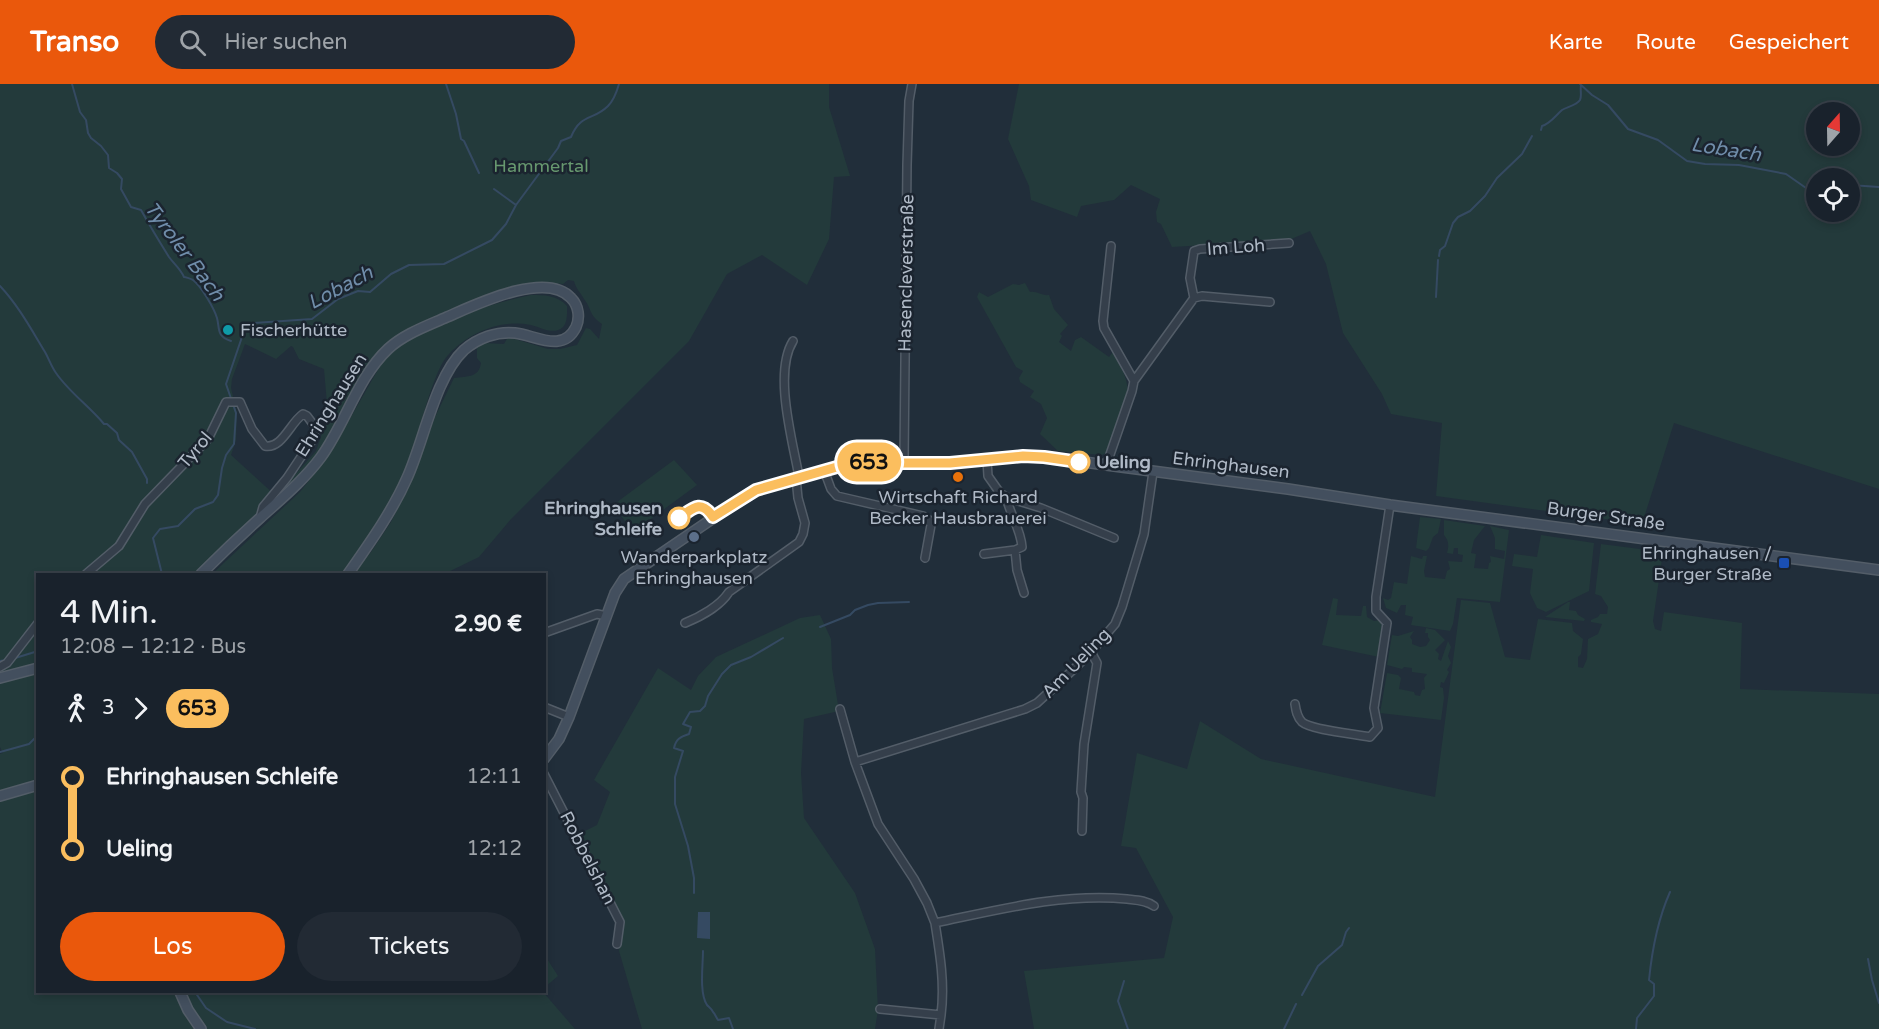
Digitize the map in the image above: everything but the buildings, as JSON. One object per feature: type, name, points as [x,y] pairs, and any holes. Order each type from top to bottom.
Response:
[{"type":"main road","name":"Ehringhausen","points":[[202,573],[297,484],[320,458],[374,366],[394,343],[425,327],[506,294],[540,288],[557,289],[566,293],[574,301],[578,314],[577,325],[568,337],[554,342],[518,333],[497,334],[470,346],[453,363],[444,378],[405,483],[349,573]]},
{"type":"main road","name":"Ehringhausen","points":[[546,756],[559,739],[569,717],[617,588],[624,579],[746,495],[765,487],[851,463],[950,463],[1034,456],[1329,495]]},
{"type":"main road","name":"Burger Straße","points":[[1329,495],[1879,570]]},
{"type":"main road","points":[[0,678],[36,669]]},
{"type":"main road","points":[[0,796],[36,786]]},
{"type":"main road","points":[[180,993],[188,1010],[201,1029]]},
{"type":"street","name":"Hasencleverstraße","points":[[904,462],[907,165],[909,101],[912,84]]},
{"type":"street","name":"Im Loh","points":[[1194,298],[1191,278],[1194,251],[1289,243]]},
{"type":"street","points":[[1111,246],[1104,328],[1134,381]]},
{"type":"street","points":[[1106,466],[1134,381],[1194,298],[1202,296],[1270,302]]},
{"type":"street","points":[[685,623],[696,619],[725,599],[729,592],[801,540],[805,519],[798,498],[798,478],[786,408],[787,350],[793,341]]},
{"type":"street","name":"Tyrol","points":[[87,573],[119,546],[145,504],[208,439],[226,402],[240,402],[252,429],[265,446],[272,447],[276,444],[303,414],[316,428],[313,439],[287,478],[262,507],[260,518]]},
{"type":"street","points":[[987,460],[988,476],[1000,493],[1006,497],[1041,508],[1114,538]]},
{"type":"street","points":[[824,470],[831,489],[837,496],[923,516],[930,520],[925,558]]},
{"type":"street","name":"Am Ueling","points":[[855,762],[1025,710],[1037,703],[1091,652],[1115,624],[1122,607],[1144,534],[1153,472]]},
{"type":"street","points":[[984,554],[1016,550],[1022,547],[1022,540],[1013,521],[1006,497]]},
{"type":"street","points":[[1295,704],[1301,721],[1311,727],[1370,737],[1378,728],[1374,708],[1387,623],[1376,611],[1376,597],[1390,505]]},
{"type":"street","points":[[1016,550],[1017,570],[1024,593]]},
{"type":"street","points":[[546,632],[597,614],[607,616]]},
{"type":"street","points":[[2,667],[36,626]]},
{"type":"street","points":[[1082,831],[1083,798],[1081,792],[1084,744],[1097,663],[1091,652]]},
{"type":"street","points":[[546,708],[569,717]]},
{"type":"street","points":[[840,709],[855,762],[878,824],[914,879],[927,903],[934,923],[942,971],[939,1029]]},
{"type":"street","name":"Robbelshan","points":[[546,778],[620,922],[617,944]]},
{"type":"street","points":[[934,923],[1062,899],[1104,897],[1144,901],[1154,906]]},
{"type":"street","points":[[880,1009],[941,1015]]},
{"type":"green space","name":"Hammertal","points":[[0,84],[829,84],[829,107],[850,176],[834,177],[829,239],[807,285],[762,255],[727,274],[689,341],[511,519],[479,557],[446,573],[354,573],[391,522],[412,480],[435,417],[454,378],[475,374],[480,368],[477,348],[483,343],[504,344],[508,337],[548,349],[560,349],[577,345],[586,328],[590,329],[599,339],[602,324],[593,315],[574,281],[568,280],[563,284],[543,282],[526,285],[398,335],[375,356],[335,427],[309,466],[196,573],[36,573],[36,663],[0,673]],"holes":[[[245,344],[276,359],[291,346],[299,359],[324,369],[328,416],[316,451],[276,496],[231,455],[236,440],[237,413],[231,388]]]},
{"type":"green space","points":[[1019,84],[1879,84],[1879,489],[1674,423],[1642,524],[1436,496],[1442,423],[1391,414],[1382,394],[1343,333],[1326,264],[1310,231],[1289,240],[1172,247],[1161,224],[1157,222],[1156,212],[1160,199],[1131,185],[1114,200],[1081,206],[1077,217],[1031,200],[1029,186],[1008,139]]},
{"type":"green space","points":[[1025,283],[1030,292],[1049,295],[1054,309],[1068,325],[1060,334],[1062,336],[1059,342],[1071,351],[1075,340],[1081,337],[1109,357],[1113,352],[1123,371],[1128,391],[1106,453],[1102,455],[1058,451],[1040,434],[1047,418],[1041,404],[1030,397],[1034,391],[1020,382],[1019,378],[1023,371],[1016,367],[977,297],[979,292],[988,297],[1013,284]]},
{"type":"green space","points":[[531,295],[546,296],[555,298],[567,306],[566,320],[564,326],[552,331],[520,324],[497,326],[466,339],[449,354],[437,375],[401,483],[378,523],[343,573],[213,573],[300,492],[334,446],[382,363],[395,350],[431,328],[493,305]]},
{"type":"green space","points":[[674,460],[697,485],[633,532],[613,505]]},
{"type":"green space","points":[[1420,517],[1441,519],[1438,533],[1433,537],[1426,551],[1416,548]]},
{"type":"green space","points":[[1444,520],[1485,526],[1474,540],[1471,553],[1476,554],[1474,568],[1488,569],[1491,562],[1490,556],[1504,559],[1505,551],[1495,549],[1495,538],[1490,526],[1509,530],[1500,602],[1457,598],[1450,631],[1411,625],[1413,617],[1405,615],[1406,605],[1401,605],[1397,613],[1386,608],[1383,598],[1388,600],[1391,598],[1394,582],[1407,584],[1411,556],[1422,559],[1423,556],[1427,556],[1425,577],[1445,579],[1450,569],[1448,561],[1462,562],[1463,555],[1458,554],[1458,548],[1454,548],[1453,554],[1447,553],[1448,544],[1444,535]]},
{"type":"green space","points":[[1541,535],[1594,543],[1589,591],[1546,612],[1537,608],[1530,593],[1533,569],[1512,566],[1514,554],[1537,557]]},
{"type":"green space","points":[[1601,544],[1663,552],[1653,621],[1655,629],[1661,631],[1664,612],[1742,623],[1740,689],[1879,694],[1879,1029],[1034,1029],[1024,971],[1164,958],[1173,917],[1136,848],[1121,846],[1137,753],[1187,769],[1200,721],[1261,759],[1435,797],[1461,600],[1490,603],[1505,657],[1530,660],[1538,619],[1572,623],[1573,631],[1583,639],[1578,667],[1583,668],[1587,659],[1588,639],[1598,634],[1602,624],[1591,622],[1591,620],[1600,614],[1607,614],[1608,607],[1601,596],[1595,594]]},
{"type":"green space","points":[[1333,598],[1338,599],[1336,615],[1361,616],[1363,606],[1366,606],[1367,617],[1374,621],[1381,620],[1379,657],[1322,645]]},
{"type":"green space","points":[[1570,602],[1569,610],[1576,611],[1585,619],[1584,621],[1545,617]]},
{"type":"green space","points":[[820,615],[831,639],[832,668],[839,711],[804,719],[801,773],[804,818],[855,893],[875,949],[878,1010],[875,1029],[642,1029],[619,951],[622,921],[579,834],[597,825],[610,792],[594,780],[658,668],[691,690],[698,676],[716,657],[800,618]]},
{"type":"green space","points":[[1426,628],[1435,630],[1445,640],[1435,650],[1439,654],[1438,659],[1441,661],[1448,641],[1451,647],[1448,656],[1451,663],[1447,670],[1449,672],[1440,687],[1443,688],[1444,698],[1441,720],[1380,713],[1387,673],[1398,675],[1401,678],[1399,689],[1414,692],[1415,695],[1420,696],[1422,690],[1425,689],[1424,678],[1427,674],[1412,672],[1412,668],[1402,669],[1387,665],[1392,635],[1398,636],[1414,631],[1410,637],[1412,644],[1420,647],[1426,646],[1430,640],[1428,633],[1425,633]]},
{"type":"green space","points":[[36,673],[36,782],[0,793],[0,754],[3,753],[0,747],[0,683]]},
{"type":"green space","points":[[36,789],[36,993],[178,993],[197,1029],[0,1029],[0,799]]},
{"type":"green space","points":[[546,957],[558,976],[546,986]]},
{"type":"green space","points":[[185,993],[544,993],[575,1029],[207,1029],[191,1006]]},
{"type":"water","points":[[698,912],[710,912],[710,939],[697,938]]},
{"type":"waterway","name":"Tyroler Bach","points":[[72,84],[80,112],[86,120],[88,133],[108,155],[109,168],[122,179],[121,189],[131,207],[141,210],[169,257],[184,277],[200,287],[217,318],[219,332],[231,341]]},
{"type":"waterway","points":[[446,84],[461,139],[479,173]]},
{"type":"waterway","name":"Lobach","points":[[162,573],[153,538],[160,529],[178,526],[195,509],[213,502],[218,495],[226,455],[234,444],[236,413],[226,384],[243,334],[253,323],[312,319],[338,299],[358,291],[370,292],[391,274],[409,265],[444,264],[492,240],[506,224],[516,205],[561,141],[571,137],[583,121],[603,111],[615,96],[619,84]]},
{"type":"waterway","name":"Lobach","points":[[1580,84],[1608,105],[1628,129],[1658,140],[1687,161],[1739,165],[1786,174],[1806,188]]},
{"type":"waterway","points":[[1541,130],[1542,126],[1562,110],[1579,102],[1581,85]]},
{"type":"waterway","points":[[1439,256],[1453,223],[1485,196],[1497,178],[1522,154],[1532,136]]},
{"type":"waterway","name":"Lobach","points":[[1860,186],[1879,187]]},
{"type":"waterway","points":[[494,189],[516,205]]},
{"type":"waterway","points":[[1436,297],[1438,260]]},
{"type":"waterway","points":[[0,286],[24,318],[56,373],[104,424],[117,433],[119,440],[132,452],[147,483]]},
{"type":"waterway","points":[[820,627],[868,605],[909,602]]},
{"type":"waterway","points":[[694,893],[694,878],[688,846],[675,804],[675,777],[683,751],[674,748],[676,742],[689,734],[691,727],[683,724],[690,712],[700,711],[705,706],[708,696],[722,674],[731,665],[751,657],[783,638]]},
{"type":"waterway","name":"Lobach","points":[[12,659],[36,652]]},
{"type":"waterway","name":"Lobach","points":[[0,661],[6,660]]},
{"type":"waterway","points":[[0,752],[29,744],[36,737]]},
{"type":"waterway","points":[[1636,1029],[1637,1018],[1654,996],[1654,984],[1649,980],[1652,957],[1659,924],[1670,892]]},
{"type":"waterway","points":[[1302,995],[1318,966],[1342,945],[1349,928]]},
{"type":"waterway","points":[[703,951],[702,986],[705,1000],[718,1020],[729,1018],[733,1029]]},
{"type":"waterway","points":[[1868,959],[1879,1003]]},
{"type":"waterway","points":[[1124,981],[1118,1001],[1128,1029]]},
{"type":"waterway","points":[[196,993],[206,1008],[227,1022],[255,1029]]},
{"type":"waterway","points":[[1284,1029],[1296,1004]]},
{"type":"bus line","name":"653","points":[[679,518],[694,507],[700,506],[708,510],[713,517],[756,490],[851,463],[950,463],[1023,456],[1079,462]]},
{"type":"place","name":"Fischerhütte","points":[[228,330]]},
{"type":"place","name":"Ueling","points":[[1079,462]]},
{"type":"place","name":"Wirtschaft Richard Becker Hausbrauerei","points":[[958,477]]},
{"type":"place","name":"Ehringhausen Schleife","points":[[679,518]]},
{"type":"place","name":"Wanderparkplatz Ehringhausen","points":[[694,537]]},
{"type":"place","name":"Ehringhausen / Burger Straße","points":[[1784,563]]}]
